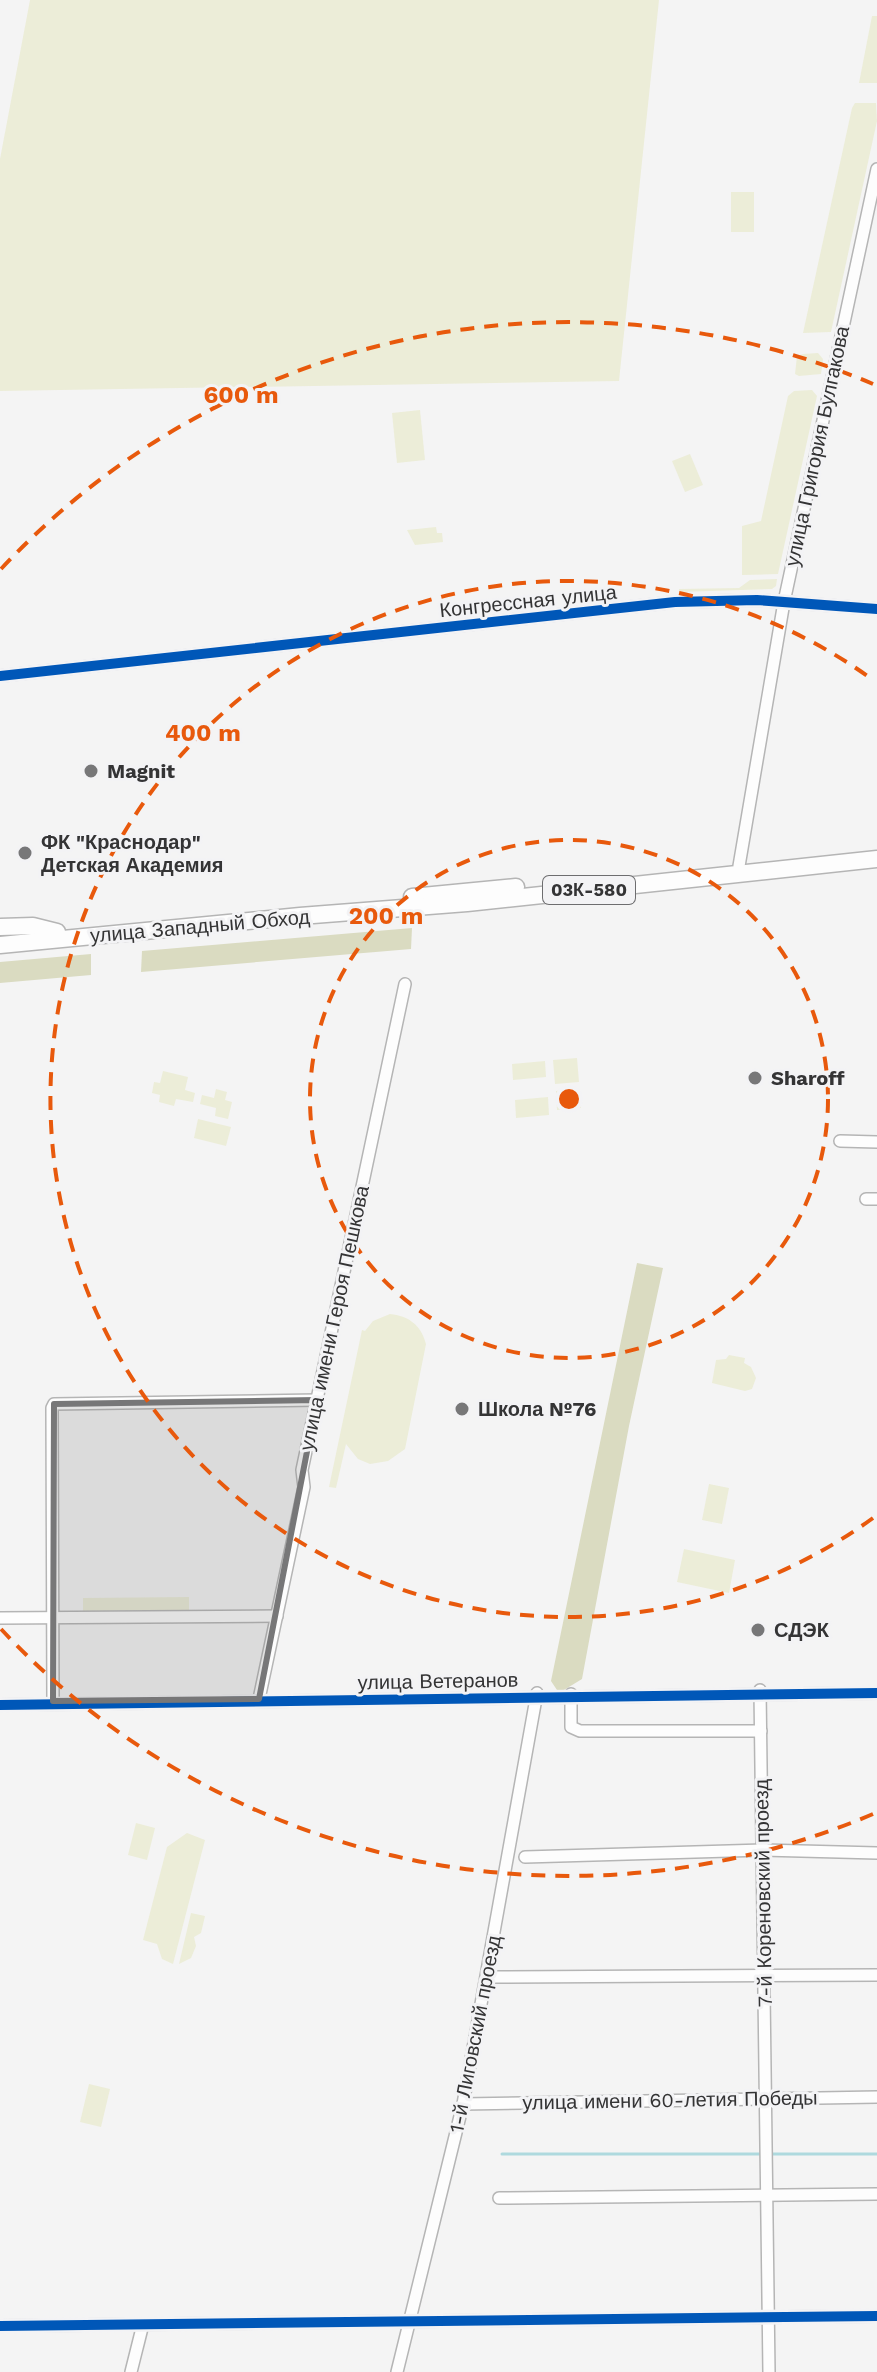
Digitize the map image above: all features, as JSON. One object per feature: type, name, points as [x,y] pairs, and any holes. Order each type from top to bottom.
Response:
[{"type":"highway","name":"улица Западный Обход","points":[[0,938],[877,852]]},
{"type":"highway","name":"улица Западный Обход","points":[[0,945],[467,903],[877,859]]},
{"type":"highway","points":[[0,927],[33,926],[57,932]]},
{"type":"street","name":"улица Григория Булгакова","points":[[739,866],[784,602],[877,169]]},
{"type":"street","name":"Конгрессная улица","points":[[0,676],[675,602],[784,602],[877,609]]},
{"type":"street","name":"улица имени Героя Пешкова","points":[[259,1699],[304,1487],[302,1470],[405,984]]},
{"type":"street","points":[[840,1141],[877,1142]]},
{"type":"street","points":[[53,1701],[54,1404],[317,1400]]},
{"type":"street","points":[[0,1618],[277,1616]]},
{"type":"street","name":"улица Ветеранов","points":[[0,1704],[877,1691]]},
{"type":"street","name":"7-й Кореновский проезд","points":[[760,1692],[764,2097]]},
{"type":"street","name":"улица Ветеранов","points":[[0,1704],[537,1695]]},
{"type":"street","name":"1-й Лиговский проезд","points":[[397,2372],[463,2104],[537,1695]]},
{"type":"street","points":[[571,1696],[571,1727],[580,1731],[761,1731]]},
{"type":"street","points":[[525,1857],[763,1850],[877,1853]]},
{"type":"street","points":[[487,1977],[877,1975]]},
{"type":"street","points":[[764,2097],[769,2372]]},
{"type":"street","name":"улица имени 60-летия Победы","points":[[463,2104],[877,2097]]},
{"type":"street","points":[[499,2198],[877,2194]]},
{"type":"street","points":[[0,2326],[877,2316]]},
{"type":"street","points":[[131,2372],[143,2324]]},
{"type":"highlighted area","points":[[317,1400],[259,1699],[53,1701],[54,1404]]},
{"type":"green space","points":[[30,0],[659,0],[619,381],[0,391],[0,159]]},
{"type":"green space","points":[[872,16],[877,16],[877,83],[859,83]]},
{"type":"green space","points":[[855,103],[876,103],[877,121],[831,332],[803,333],[852,108]]},
{"type":"green space","points":[[731,192],[754,192],[754,232],[731,232]]},
{"type":"green space","points":[[818,353],[823,359],[821,374],[795,374],[797,356]]},
{"type":"green space","points":[[812,390],[817,396],[778,574],[742,575],[742,526],[761,521],[788,396],[794,391]]},
{"type":"green space","points":[[420,410],[425,460],[397,463],[392,413]]},
{"type":"green space","points":[[690,454],[703,485],[685,492],[672,461]]},
{"type":"green space","points":[[436,527],[437,533],[442,533],[443,542],[415,545],[407,530]]},
{"type":"green space","points":[[777,579],[772,589],[679,592],[679,589],[739,588],[750,580]]},
{"type":"green space","points":[[412,928],[411,949],[141,972],[142,951]]},
{"type":"green space","points":[[91,954],[91,975],[0,983],[0,962]]},
{"type":"green space","points":[[577,1058],[579,1082],[555,1084],[553,1060]]},
{"type":"green space","points":[[545,1061],[546,1077],[513,1080],[512,1064]]},
{"type":"green space","points":[[163,1071],[188,1077],[185,1090],[195,1093],[193,1102],[176,1099],[174,1106],[159,1102],[160,1095],[152,1093],[154,1082],[160,1083]]},
{"type":"green space","points":[[216,1089],[227,1092],[225,1100],[232,1102],[228,1119],[215,1116],[216,1108],[200,1104],[202,1095],[214,1098]]},
{"type":"green space","points":[[579,1089],[581,1108],[557,1110],[556,1091]]},
{"type":"green space","points":[[548,1097],[549,1115],[516,1118],[515,1100]]},
{"type":"green space","points":[[198,1119],[231,1127],[226,1146],[194,1138]]},
{"type":"green space","points":[[637,1263],[663,1268],[629,1426],[582,1679],[559,1693],[551,1681]]},
{"type":"green space","points":[[390,1314],[413,1323],[426,1344],[405,1449],[388,1461],[370,1464],[358,1459],[346,1444],[336,1488],[329,1487],[362,1330]]},
{"type":"green space","points":[[729,1355],[745,1358],[744,1363],[751,1367],[756,1378],[752,1389],[745,1391],[712,1383],[716,1360],[726,1359]]},
{"type":"green space","points":[[709,1484],[729,1488],[722,1524],[702,1520]]},
{"type":"green space","points":[[684,1549],[735,1560],[729,1593],[677,1582]]},
{"type":"green space","points":[[189,1597],[189,1610],[83,1611],[83,1598]]},
{"type":"green space","points":[[136,1823],[155,1828],[147,1860],[128,1855]]},
{"type":"green space","points":[[187,1833],[205,1840],[173,1964],[162,1959],[157,1944],[143,1940],[167,1847]]},
{"type":"green space","points":[[191,1913],[205,1916],[201,1933],[194,1937],[196,1946],[191,1958],[179,1964]]},
{"type":"green space","points":[[89,2084],[110,2089],[101,2127],[80,2122]]},
{"type":"waterway","points":[[502,2154],[759,2154]]},
{"type":"waterway","points":[[770,2154],[877,2154]]},
{"type":"cycle path","points":[[0,676],[675,602],[757,600],[877,609]]},
{"type":"cycle path","points":[[0,1705],[877,1693]]},
{"type":"cycle path","points":[[0,2326],[877,2316]]},
{"type":"place","name":"Magnit","points":[[91,771]]},
{"type":"place","name":"ФК \"Краснодар\" Детская Академия","points":[[25,853]]},
{"type":"place","name":"Sharoff","points":[[755,1078]]},
{"type":"place","name":"Школа №76","points":[[462,1409]]},
{"type":"place","name":"СДЭК","points":[[758,1630]]}]
